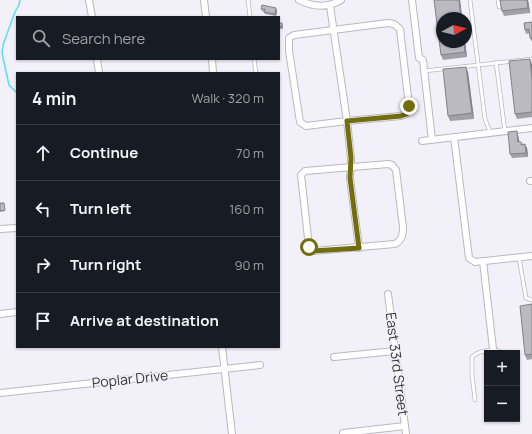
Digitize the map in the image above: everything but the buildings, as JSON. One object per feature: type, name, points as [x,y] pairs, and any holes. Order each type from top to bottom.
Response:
[{"type":"street","points":[[90,0],[92,16]]},
{"type":"street","points":[[204,0],[206,16]]},
{"type":"street","points":[[299,0],[316,5],[330,6],[341,0]]},
{"type":"street","points":[[412,0],[419,58],[423,60],[432,140]]},
{"type":"street","points":[[330,6],[347,121],[351,158],[350,178],[359,248]]},
{"type":"street","points":[[388,23],[394,24],[400,29],[409,106],[406,114],[401,116],[347,121],[306,126],[300,122],[289,38],[294,35],[388,23]]},
{"type":"street","points":[[97,60],[99,72]]},
{"type":"street","points":[[212,60],[213,72]]},
{"type":"street","points":[[422,141],[532,128]]},
{"type":"street","points":[[454,137],[470,260],[475,262],[483,262],[532,256]]},
{"type":"street","points":[[388,164],[392,165],[396,170],[403,227],[400,241],[395,244],[359,248],[313,251],[309,247],[301,175],[305,171],[388,164]]},
{"type":"street","points":[[0,230],[16,228]]},
{"type":"street","points":[[483,262],[493,349]]},
{"type":"street","name":"East 33rd Street","points":[[388,294],[406,434]]},
{"type":"street","points":[[0,314],[16,312]]},
{"type":"street","points":[[222,348],[232,434]]},
{"type":"street","points":[[334,357],[395,351]]},
{"type":"street","name":"Poplar Drive","points":[[0,393],[260,365]]},
{"type":"street","points":[[343,433],[405,426]]},
{"type":"lane","points":[[248,0],[250,16]]},
{"type":"lane","points":[[470,0],[485,119],[490,133]]},
{"type":"lane","points":[[498,0],[499,7]]},
{"type":"lane","points":[[424,71],[532,58]]},
{"type":"lane","points":[[254,60],[256,72]]},
{"type":"lane","points":[[496,62],[505,132]]},
{"type":"lane","points":[[519,258],[526,298],[532,300]]},
{"type":"lane","points":[[476,400],[472,375],[472,357],[476,353],[493,349],[496,350]]},
{"type":"waterway","points":[[16,92],[9,85],[2,53],[3,45],[20,0]]},
{"type":"route","points":[[309,247],[313,251],[359,248],[350,178],[351,158],[347,121],[401,116],[406,114],[409,106]]}]
